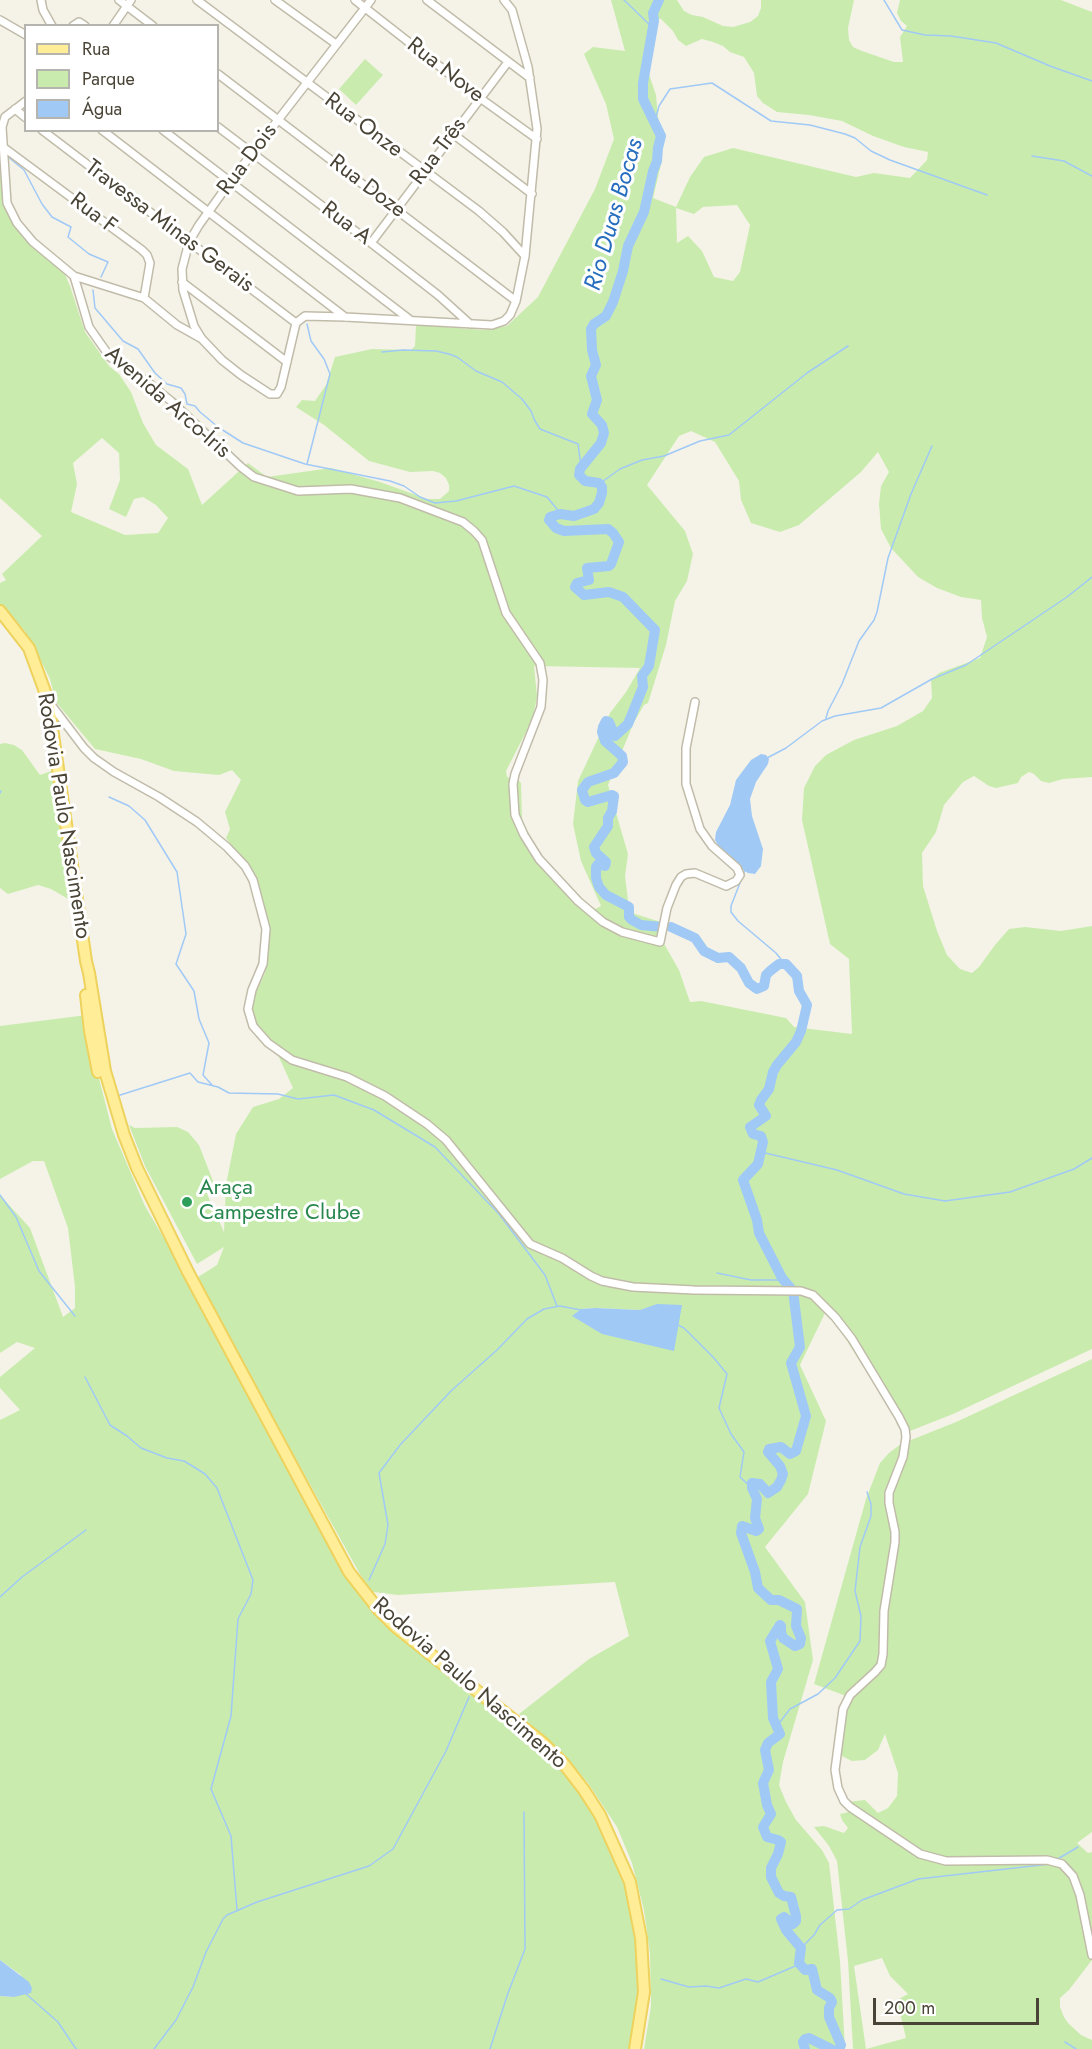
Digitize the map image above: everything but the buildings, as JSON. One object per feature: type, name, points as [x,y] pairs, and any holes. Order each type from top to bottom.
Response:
[{"type":"main road","name":"Rodovia Paulo Nascimento","points":[[0,611],[29,648],[48,700],[86,961],[85,982],[90,1031],[105,1099],[139,1188],[157,1221],[174,1244],[349,1572],[396,1627],[543,1743],[571,1773],[600,1815],[630,1882],[641,1938],[644,1992],[635,2049]]},
{"type":"street","points":[[41,0],[43,10],[51,24]]},
{"type":"street","points":[[119,0],[129,3],[151,24]]},
{"type":"street","name":"Rua Onze","points":[[197,0],[491,221],[525,256]]},
{"type":"street","points":[[275,0],[336,44]]},
{"type":"street","name":"Rua Nove","points":[[355,0],[480,98],[537,139]]},
{"type":"street","name":"Rua Dois","points":[[202,339],[190,314],[182,282],[182,269],[189,242],[230,182],[371,0]]},
{"type":"street","points":[[427,0],[531,79]]},
{"type":"street","points":[[24,102],[2,116],[3,147],[8,203],[14,218],[33,242],[74,276],[144,298],[177,325],[202,339],[222,360],[241,375],[270,394],[277,394],[296,323],[305,316],[492,325],[501,323],[510,315],[516,301],[525,256],[537,139],[531,79],[514,16],[504,0]]},
{"type":"street","points":[[114,24],[129,3]]},
{"type":"street","points":[[0,20],[24,34]]},
{"type":"street","name":"Rua Três","points":[[371,243],[508,62]]},
{"type":"street","name":"Rua Doze","points":[[219,75],[516,301]]},
{"type":"street","points":[[15,109],[24,116]]},
{"type":"street","name":"Rua A","points":[[219,128],[438,295],[470,324]]},
{"type":"street","name":"Travessa Minas Gerais","points":[[45,132],[296,323]]},
{"type":"street","points":[[105,132],[345,317]]},
{"type":"street","points":[[166,132],[410,320]]},
{"type":"street","points":[[453,134],[532,194]]},
{"type":"street","name":"Rua F","points":[[3,147],[142,250],[150,263],[144,298]]},
{"type":"street","name":"Avenida Arco-Íris","points":[[74,276],[89,327],[110,357],[150,383],[241,467],[264,481],[298,491],[351,489],[400,498],[462,522],[482,540],[506,613],[540,663],[543,680],[541,707],[513,784],[515,815],[524,836],[539,859],[578,901],[603,922],[622,932],[660,942],[668,908],[681,877],[695,873],[726,886],[736,882],[740,875],[737,868],[712,846],[700,829],[686,784],[686,748],[695,702]]},
{"type":"street","points":[[182,282],[287,362]]},
{"type":"street","points":[[48,700],[94,758],[196,822],[227,847],[245,866],[253,880],[266,929],[263,964],[252,990],[248,1009],[253,1026],[268,1043],[292,1060],[347,1077],[385,1096],[427,1124],[446,1140],[530,1244],[562,1258],[591,1276],[602,1281],[633,1287],[808,1292],[818,1299],[844,1328],[899,1417],[906,1437],[903,1457],[889,1493],[896,1533],[885,1611],[881,1665],[850,1695],[843,1709],[835,1778],[838,1788],[850,1808],[920,1854],[946,1861],[1047,1860],[1062,1864],[1073,1876],[1080,1894],[1092,1955]]},
{"type":"green space","points":[[611,0],[677,0],[684,11],[692,15],[723,26],[733,27],[750,22],[758,16],[761,0],[854,0],[848,28],[849,40],[853,47],[894,62],[903,62],[900,37],[907,26],[897,13],[900,0],[1061,0],[1092,12],[1092,777],[1063,779],[1049,783],[1041,781],[1029,772],[1021,777],[1018,783],[996,788],[974,776],[963,782],[944,805],[936,832],[922,853],[923,886],[937,931],[947,955],[960,969],[972,973],[1009,929],[1025,927],[1061,931],[1092,926],[1092,1349],[953,1414],[905,1433],[827,1309],[800,1365],[826,1421],[808,1494],[765,1547],[805,1602],[813,1660],[783,1762],[779,1785],[796,1820],[822,1850],[829,1863],[840,1961],[845,2049],[644,2049],[651,2006],[650,1954],[644,1910],[632,1863],[617,1827],[588,1783],[565,1756],[519,1714],[589,1659],[629,1636],[615,1582],[398,1595],[373,1592],[361,1576],[258,1391],[198,1277],[217,1265],[224,1247],[197,1264],[145,1166],[129,1125],[135,1128],[177,1127],[188,1132],[199,1145],[215,1186],[207,1194],[224,1232],[226,1185],[236,1134],[253,1107],[279,1099],[293,1088],[278,1055],[251,1015],[252,1001],[265,973],[269,924],[256,877],[226,838],[230,829],[225,812],[241,780],[232,770],[219,775],[174,771],[141,759],[95,749],[56,702],[50,679],[24,630],[0,605],[0,583],[6,580],[2,574],[42,536],[0,498],[0,124],[8,154],[10,204],[30,238],[61,265],[85,332],[131,392],[143,423],[156,445],[188,469],[202,505],[248,463],[267,477],[331,468],[427,499],[440,499],[449,491],[449,485],[440,473],[410,472],[369,461],[324,425],[296,407],[302,400],[315,401],[326,385],[335,357],[372,349],[411,350],[415,346],[416,325],[484,330],[507,326],[538,297],[595,189],[614,139],[606,104],[584,54],[593,47],[625,51]],"holes":[[[651,18],[661,19],[686,46],[702,39],[723,46],[730,52],[744,57],[754,73],[757,96],[777,112],[842,121],[873,136],[904,147],[928,152],[927,160],[910,178],[874,173],[856,177],[733,148],[704,157],[690,177],[676,207],[653,198],[662,160],[656,95],[645,62]],[[737,205],[750,225],[740,272],[733,281],[714,277],[702,251],[688,236],[677,243],[676,208],[694,214],[703,207]],[[691,431],[715,442],[739,481],[741,500],[751,523],[780,532],[799,525],[861,472],[878,452],[889,472],[881,486],[879,504],[881,529],[891,548],[918,577],[937,588],[961,597],[981,600],[982,618],[987,637],[980,658],[939,673],[931,680],[932,698],[923,711],[897,726],[854,740],[826,755],[815,766],[804,788],[802,820],[830,944],[849,959],[852,1034],[794,1027],[786,1018],[701,1001],[690,1002],[679,970],[663,942],[661,922],[635,914],[629,908],[625,876],[628,854],[608,785],[634,722],[644,705],[648,703],[666,645],[675,601],[687,581],[693,554],[685,531],[647,485],[679,436]],[[102,438],[119,453],[120,480],[109,509],[126,517],[134,499],[143,497],[156,505],[168,518],[158,533],[125,535],[71,512],[77,484],[73,463]],[[534,666],[640,668],[610,713],[578,781],[573,824],[581,861],[601,906],[595,909],[582,901],[539,856],[522,819],[521,783],[517,779],[507,777],[506,771],[534,713],[537,696]],[[581,1309],[640,1310],[573,1316]]]},
{"type":"green space","points":[[365,59],[383,75],[356,105],[339,89]]},
{"type":"green space","points":[[5,743],[22,750],[40,775],[54,770],[75,903],[51,889],[38,885],[8,894],[0,888],[0,744]]},
{"type":"green space","points":[[87,1015],[93,1055],[112,1129],[145,1206],[179,1264],[248,1397],[351,1582],[378,1617],[459,1684],[512,1723],[556,1764],[579,1790],[607,1832],[621,1867],[633,1912],[640,1988],[635,2049],[0,2049],[0,1996],[14,1997],[21,1975],[0,1960],[0,1420],[20,1410],[0,1388],[0,1377],[35,1348],[17,1342],[0,1353],[0,1195],[30,1228],[63,1317],[75,1308],[75,1287],[68,1228],[44,1161],[33,1161],[0,1179],[0,1026]]},
{"type":"green space","points":[[1092,1359],[1092,1832],[1077,1843],[1088,1853],[1092,1852],[1092,1960],[1060,1998],[1060,2007],[1068,2023],[1081,2035],[1092,2040],[1092,2049],[866,2049],[853,2049],[848,1961],[837,1861],[814,1827],[824,1826],[844,1833],[848,1828],[840,1814],[858,1810],[847,1802],[865,1800],[878,1813],[888,1808],[897,1796],[898,1773],[885,1734],[878,1750],[865,1760],[852,1761],[838,1754],[846,1696],[814,1684],[866,1499],[880,1463],[901,1444],[956,1422]],"holes":[[[882,1958],[890,1976],[908,1994],[897,2000],[906,2038],[866,2049],[854,1966]]]},
{"type":"water","points":[[761,754],[766,755],[769,759],[768,764],[756,782],[750,799],[752,816],[763,849],[761,866],[755,874],[748,873],[739,867],[721,850],[715,840],[716,832],[730,805],[736,780],[751,760]]},
{"type":"water","points":[[657,1304],[682,1305],[674,1351],[602,1334],[572,1316],[581,1309],[640,1310]]},
{"type":"water","points":[[0,1960],[29,1982],[32,1988],[31,1993],[14,1997],[0,1996]]},
{"type":"waterway","points":[[624,0],[653,28]]},
{"type":"waterway","name":"Rio Duas Bocas","points":[[659,0],[653,13],[654,21],[643,83],[643,99],[661,136],[657,161],[644,212],[628,246],[613,302],[606,316],[594,324],[591,329],[592,350],[596,365],[591,376],[597,400],[592,414],[602,425],[604,433],[601,443],[580,469],[579,475],[585,481],[599,483],[602,493],[594,509],[574,516],[560,514],[550,517],[549,520],[556,528],[564,531],[608,529],[613,533],[619,542],[611,564],[587,568],[589,580],[577,583],[575,587],[584,595],[609,592],[623,597],[655,630],[649,666],[642,676],[643,687],[628,724],[615,736],[612,735],[609,722],[606,721],[603,727],[605,741],[622,756],[623,762],[614,773],[588,782],[582,790],[588,802],[614,796],[608,826],[594,847],[596,853],[606,862],[605,866],[598,864],[596,867],[599,887],[606,895],[629,907],[629,917],[632,920],[641,925],[662,927]]},
{"type":"waterway","points":[[884,0],[902,30],[925,35],[951,36],[996,43],[1092,81]]},
{"type":"waterway","points":[[657,127],[656,117],[659,106],[670,89],[712,83],[771,121],[810,125],[845,134],[890,160],[987,195]]},
{"type":"waterway","points":[[7,156],[24,170],[42,204],[52,217],[71,227],[68,237],[89,254],[108,262],[101,277]]},
{"type":"waterway","points":[[1032,156],[1064,161],[1092,176]]},
{"type":"waterway","points":[[93,290],[95,308],[123,341],[138,349],[155,373],[167,384],[181,388],[187,404],[195,406],[218,427],[243,443],[305,464],[390,481],[435,503],[456,501],[514,486],[547,497],[561,514]]},
{"type":"waterway","points":[[307,324],[311,341],[324,359],[330,374],[307,464]]},
{"type":"waterway","points":[[599,484],[620,469],[642,460],[664,456],[700,441],[729,435],[807,373],[848,346]]},
{"type":"waterway","points":[[382,352],[403,350],[436,351],[449,354],[476,371],[502,382],[522,399],[540,429],[578,444],[581,466]]},
{"type":"waterway","points":[[826,718],[859,641],[874,620],[888,558],[911,494],[932,446]]},
{"type":"waterway","points":[[767,758],[786,748],[822,721],[835,716],[881,708],[932,679],[966,665],[1067,597],[1092,577]]},
{"type":"waterway","points":[[109,797],[129,806],[145,820],[177,872],[186,934],[176,964],[194,991],[199,1019],[209,1043],[203,1075],[212,1085]]},
{"type":"waterway","points":[[745,870],[731,906],[731,912],[784,963]]},
{"type":"waterway","name":"Rio Duas Bocas","points":[[671,927],[695,938],[704,951],[718,958],[729,957],[741,968],[749,983],[757,989],[764,986],[766,975],[770,971],[779,964],[786,964],[797,976],[799,991],[807,1005],[796,1042],[777,1065],[769,1089],[759,1105],[766,1116],[750,1127],[753,1134],[761,1136],[763,1142],[758,1164],[743,1180],[757,1220],[759,1233],[782,1278],[793,1291],[800,1347],[791,1363],[806,1416],[796,1451],[790,1454],[781,1447],[769,1449],[768,1452],[780,1466],[783,1474],[777,1487],[768,1493],[760,1484],[752,1483],[757,1499],[755,1518],[759,1529],[756,1531],[742,1526],[741,1533],[755,1572],[758,1588],[771,1600],[779,1600],[797,1609],[796,1626],[801,1638],[800,1644],[795,1646],[783,1638],[780,1625],[770,1641],[778,1669],[771,1682],[773,1718],[780,1734],[768,1743],[765,1750],[769,1770],[763,1783],[771,1814],[763,1827],[767,1837],[781,1842],[771,1868],[771,1877],[779,1893],[791,1897],[796,1916],[793,1924],[784,1917],[781,1919],[786,1930],[801,1948],[799,1963],[805,1970],[812,1969],[817,1990],[830,1998],[832,2002],[829,2017],[841,2045],[839,2049]]},
{"type":"waterway","points":[[117,1096],[190,1073],[198,1082],[218,1087],[229,1093],[278,1094],[298,1099],[334,1095],[374,1110],[435,1147],[499,1214],[545,1275],[557,1306]]},
{"type":"waterway","points":[[761,1152],[837,1170],[904,1194],[945,1201],[1010,1192],[1074,1169],[1092,1158]]},
{"type":"waterway","points":[[0,1195],[16,1217],[39,1271],[75,1316]]},
{"type":"waterway","points":[[717,1273],[751,1280],[783,1280]]},
{"type":"waterway","points":[[369,1580],[385,1544],[388,1525],[379,1473],[400,1445],[451,1391],[497,1350],[527,1319],[544,1309],[560,1306],[581,1310]]},
{"type":"waterway","points":[[678,1325],[684,1328],[727,1374],[719,1408],[731,1434],[744,1452],[740,1477],[752,1488]]},
{"type":"waterway","points":[[85,1377],[110,1425],[141,1448],[167,1458],[184,1461],[205,1474],[217,1488],[253,1580],[251,1594],[238,1619],[231,1716],[211,1789],[231,1836],[237,1910]]},
{"type":"waterway","points":[[777,1726],[790,1709],[818,1694],[835,1678],[860,1641],[861,1616],[855,1591],[860,1547],[871,1516],[871,1504],[867,1492]]},
{"type":"waterway","points":[[0,1597],[22,1577],[86,1530]]},
{"type":"waterway","points":[[154,2049],[176,2020],[193,1987],[206,1952],[227,1915],[257,1902],[369,1866],[393,1849],[446,1751],[469,1697]]},
{"type":"waterway","points":[[490,2049],[525,1949],[524,1812]]},
{"type":"waterway","points":[[1056,1860],[1078,1847]]},
{"type":"waterway","points":[[801,1948],[820,1925],[837,1910],[849,1909],[862,1900],[918,1879],[1050,1864]]},
{"type":"waterway","points":[[661,1979],[689,1987],[719,1988],[746,1979],[758,1982],[800,1964]]},
{"type":"waterway","points":[[25,1993],[58,2022],[76,2049]]},
{"type":"waterway","name":"Rio Duas Bocas","points":[[805,2049],[803,2042],[809,2038],[831,2049]]},
{"type":"waterway","points":[[1065,2042],[1076,2049]]},
{"type":"place","name":"Araça Campestre Clube","points":[[187,1202]]}]
